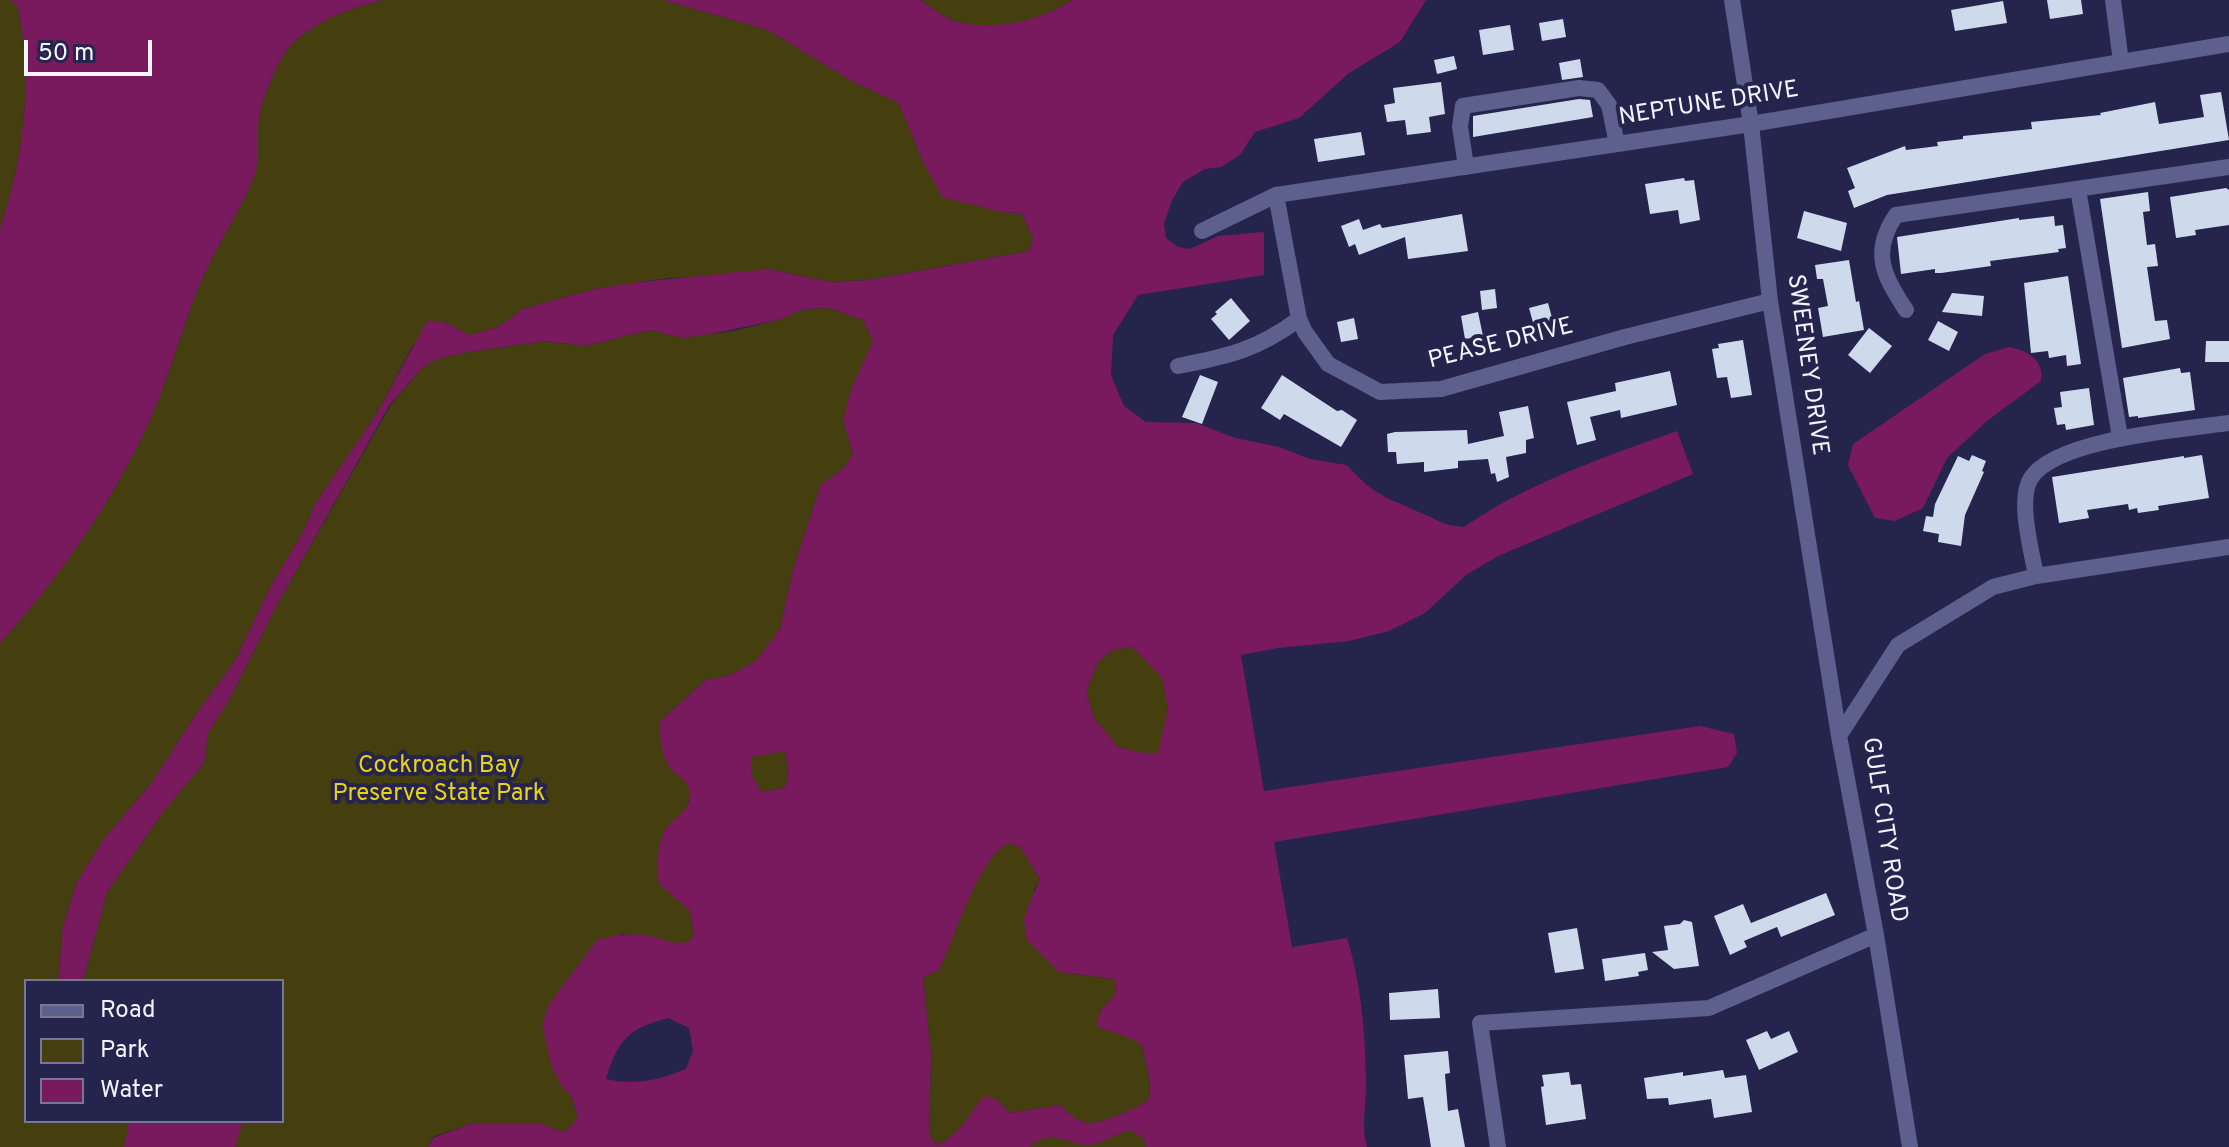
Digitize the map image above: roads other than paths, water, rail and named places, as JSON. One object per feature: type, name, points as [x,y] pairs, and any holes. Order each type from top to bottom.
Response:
[{"type":"street","name":"SWEENEY DRIVE","points":[[1732,0],[1751,124],[1770,301],[1839,736]]},
{"type":"street","points":[[2113,0],[2121,62]]},
{"type":"street","name":"NEPTUNE DRIVE","points":[[1202,231],[1276,195],[1751,124],[2229,44]]},
{"type":"street","points":[[1466,167],[1460,126],[1463,106],[1565,90],[1598,90],[1609,105],[1617,144]]},
{"type":"street","points":[[1906,310],[1888,281],[1882,256],[1883,234],[1896,215],[2229,167]]},
{"type":"street","points":[[2078,189],[2120,437]]},
{"type":"street","name":"PEASE DRIVE","points":[[1276,195],[1299,319],[1305,332],[1328,364],[1380,392],[1441,389],[1625,337],[1770,301]]},
{"type":"street","points":[[1178,366],[1254,348],[1299,319]]},
{"type":"street","points":[[2036,576],[2026,505],[2030,479],[2050,461],[2120,437],[2229,423]]},
{"type":"street","name":"GULF CITY ROAD","points":[[1910,1147],[1876,935],[1839,736],[1898,645],[1993,587],[2036,576],[2229,547]]},
{"type":"street","points":[[1498,1147],[1480,1023],[1709,1008],[1876,935]]},
{"type":"water","points":[[10,0],[383,0],[322,22],[300,36],[282,58],[260,111],[258,160],[254,177],[203,276],[144,433],[80,543],[41,596],[0,643],[0,228],[15,174],[25,89],[22,32],[17,5]]},
{"type":"water","points":[[663,0],[920,0],[953,20],[1003,25],[1046,14],[1073,0],[1426,0],[1400,42],[1349,73],[1299,118],[1255,132],[1240,155],[1221,167],[1205,169],[1183,182],[1172,200],[1164,224],[1166,238],[1178,247],[1190,249],[1218,236],[1264,232],[1264,275],[1138,295],[1113,335],[1111,375],[1124,406],[1146,422],[1196,423],[1235,438],[1279,447],[1310,459],[1346,465],[1369,487],[1385,497],[1448,525],[1464,527],[1540,484],[1677,431],[1693,474],[1498,556],[1466,575],[1425,613],[1389,631],[1349,641],[1241,655],[1264,791],[1700,726],[1734,734],[1737,753],[1728,767],[1274,842],[1292,947],[1347,938],[1356,973],[1364,1030],[1364,1124],[1367,1147],[1146,1147],[1144,1139],[1130,1130],[1092,1145],[1053,1137],[1029,1147],[428,1147],[433,1138],[471,1124],[542,1124],[562,1132],[571,1127],[578,1117],[571,1096],[552,1067],[542,1024],[550,1003],[597,940],[637,934],[671,942],[688,942],[694,935],[690,911],[659,884],[658,860],[662,837],[686,808],[690,789],[666,760],[659,722],[706,680],[728,676],[756,661],[780,629],[793,570],[821,484],[843,469],[853,454],[843,420],[852,387],[873,341],[863,320],[829,308],[804,309],[778,320],[682,338],[650,330],[585,346],[545,341],[437,359],[422,368],[389,406],[208,733],[204,763],[166,808],[107,892],[84,979],[58,979],[63,926],[77,882],[103,840],[150,785],[235,661],[271,585],[302,534],[315,504],[377,413],[427,321],[444,322],[470,335],[498,327],[523,309],[595,289],[631,283],[768,269],[830,282],[869,280],[1029,251],[1033,237],[1021,213],[1001,212],[942,197],[922,160],[899,103],[853,82],[768,30]],"holes":[[[1132,647],[1162,678],[1168,709],[1158,753],[1118,747],[1094,718],[1086,692],[1098,662],[1112,650]],[[786,751],[788,781],[783,788],[761,792],[751,774],[751,757]],[[1008,843],[1020,847],[1040,879],[1026,911],[1027,940],[1059,972],[1114,979],[1115,994],[1101,1011],[1096,1025],[1142,1045],[1150,1083],[1149,1099],[1119,1115],[1088,1123],[1076,1119],[1060,1105],[1010,1113],[996,1099],[984,1096],[958,1130],[937,1145],[929,1135],[931,1056],[923,978],[939,970],[986,866]],[[668,1018],[689,1028],[693,1051],[686,1069],[647,1081],[606,1079],[615,1054],[626,1038],[643,1027]]]},
{"type":"water","points":[[2009,347],[2033,357],[2040,367],[2041,381],[1987,421],[1947,458],[1923,508],[1895,521],[1875,518],[1848,465],[1853,444],[1985,354]]},
{"type":"water","points":[[129,1123],[242,1123],[235,1147],[124,1147]]},
{"type":"park label","name":"Cockroach Bay Preserve State Park","points":[[439,781]]}]
